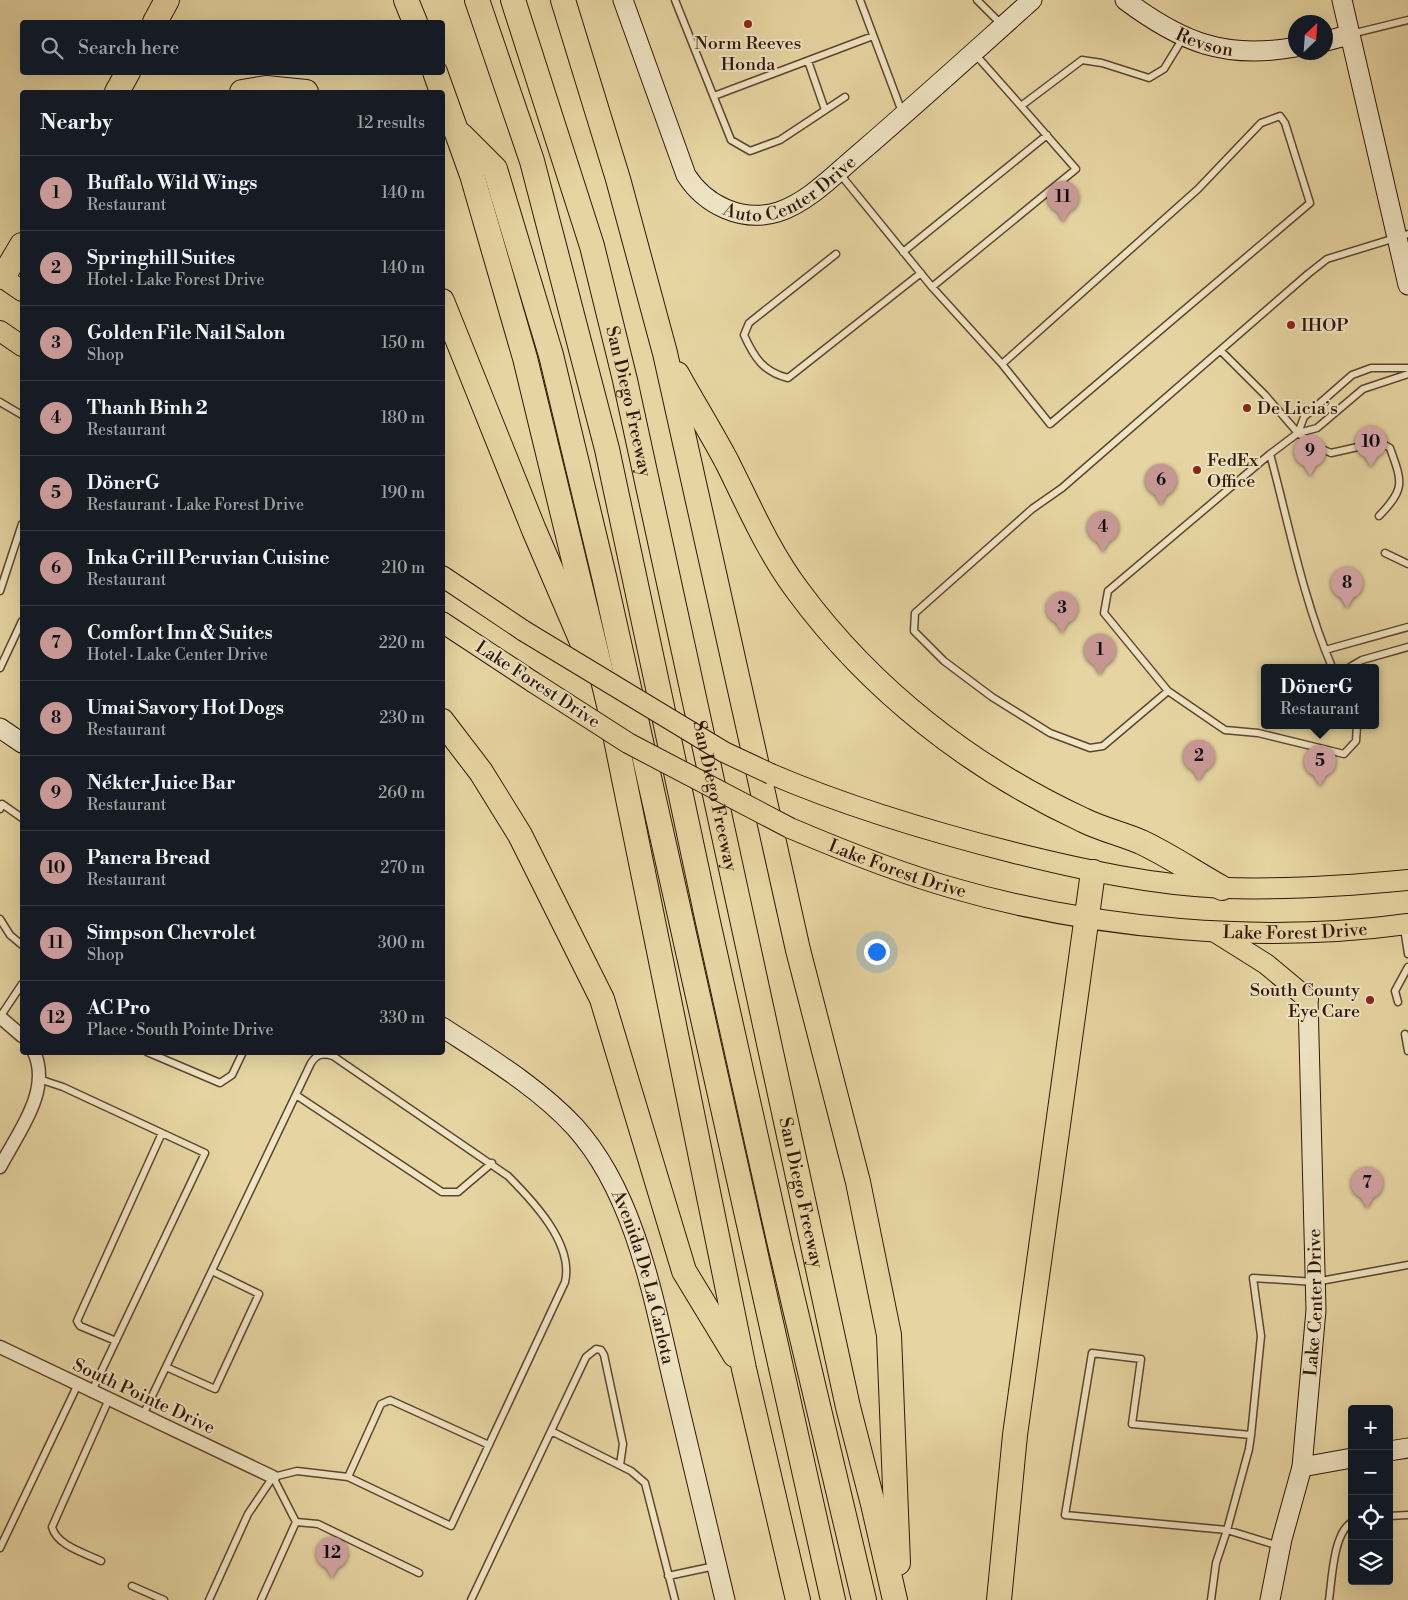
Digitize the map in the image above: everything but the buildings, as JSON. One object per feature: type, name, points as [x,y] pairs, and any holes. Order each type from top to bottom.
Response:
[{"type":"highway","points":[[156,20],[167,0]]},
{"type":"highway","points":[[406,0],[414,20]]},
{"type":"highway","points":[[477,0],[532,161],[607,449],[712,941],[864,1600]]},
{"type":"highway","name":"San Diego Freeway","points":[[513,0],[592,246],[625,380],[848,1407],[895,1600]]},
{"type":"highway","points":[[564,0],[615,170],[665,353],[796,940],[858,1182],[889,1335],[900,1600]]},
{"type":"highway","points":[[119,90],[126,75]]},
{"type":"highway","points":[[436,75],[441,90]]},
{"type":"highway","points":[[254,90],[266,88],[286,90]]},
{"type":"highway","points":[[445,100],[472,175],[525,358],[609,705],[744,1369],[798,1600]]},
{"type":"highway","points":[[456,131],[495,169],[551,355],[604,576],[833,1600]]},
{"type":"highway","points":[[1,278],[20,248]]},
{"type":"highway","points":[[445,308],[534,530],[609,705]]},
{"type":"highway","points":[[665,353],[726,461],[762,534],[786,573],[843,645],[871,674],[940,735],[1004,778],[1084,820],[1141,843],[1222,888]]},
{"type":"highway","points":[[445,725],[481,772],[520,834],[602,999],[684,1270],[744,1369]]},
{"type":"highway","points":[[999,1600],[1014,1435],[1093,872]]},
{"type":"main road","points":[[1,278],[20,290]]},
{"type":"main road","points":[[0,331],[20,345]]},
{"type":"main road","name":"Lake Forest Drive","points":[[445,578],[524,631],[724,752],[830,799],[888,818],[962,840],[1093,872],[1222,888],[1333,888],[1408,880]]},
{"type":"main road","name":"Lake Forest Drive","points":[[445,624],[628,743],[790,828],[854,855],[957,890],[1051,912],[1214,930],[1313,934],[1406,924]]},
{"type":"main road","points":[[1214,930],[1266,964],[1308,999]]},
{"type":"street","name":"Auto Center Drive","points":[[623,0],[683,168],[702,194],[716,205],[730,211],[754,215],[769,214],[788,208],[802,200],[904,115],[1032,0]]},
{"type":"street","name":"Revson","points":[[1125,0],[1144,14],[1184,37],[1228,51],[1288,47]]},
{"type":"street","points":[[1342,0],[1349,35],[1402,235],[1408,285]]},
{"type":"street","points":[[1333,39],[1349,35]]},
{"type":"street","points":[[0,728],[20,742]]},
{"type":"street","name":"Lake Center Drive","points":[[1270,1600],[1280,1546],[1302,1467],[1315,1320],[1308,999]]},
{"type":"street","points":[[0,1017],[20,1034]]},
{"type":"street","name":"Avenida De La Carlota","points":[[445,1029],[534,1090],[576,1128],[608,1175],[621,1199],[648,1277],[725,1600]]},
{"type":"street","points":[[0,1167],[35,1100],[39,1079],[35,1055]]},
{"type":"street","name":"South Pointe Drive","points":[[0,1347],[273,1477]]},
{"type":"street","points":[[1393,1450],[1408,1448]]},
{"type":"street","points":[[1302,1467],[1348,1459]]},
{"type":"lane","points":[[675,0],[731,140],[750,151],[780,140],[845,97]]},
{"type":"lane","points":[[860,0],[904,115]]},
{"type":"lane","points":[[977,0],[1003,26]]},
{"type":"lane","points":[[1349,35],[1408,20]]},
{"type":"lane","points":[[714,96],[873,36]]},
{"type":"lane","points":[[1020,106],[1082,60],[1102,63],[1149,78],[1164,69],[1184,37]]},
{"type":"lane","points":[[932,287],[1076,169],[973,53]]},
{"type":"lane","points":[[808,61],[825,110]]},
{"type":"lane","points":[[837,172],[932,287],[1002,364],[1050,424],[1310,203],[1285,123],[1280,116],[1261,123],[1198,189],[1002,364]]},
{"type":"lane","points":[[904,252],[1047,135]]},
{"type":"lane","points":[[1168,691],[1103,746],[1090,748],[1050,733],[992,697],[944,661],[914,630],[915,614],[1032,509],[1062,488],[1327,259],[1402,235]]},
{"type":"lane","points":[[836,254],[749,323],[744,335],[754,358],[778,376],[788,378],[922,273]]},
{"type":"lane","points":[[1221,351],[1265,395],[1298,434],[1315,446],[1331,453],[1380,442],[1390,448],[1400,477],[1398,492],[1394,500],[1379,516]]},
{"type":"lane","points":[[1298,434],[1304,417],[1352,375],[1371,368],[1408,368]]},
{"type":"lane","points":[[1357,729],[1356,740],[1344,754],[1258,733],[1225,730],[1168,691],[1104,613],[1108,591],[1270,454],[1298,434],[1317,428],[1363,389],[1408,374]]},
{"type":"lane","points":[[0,402],[20,414]]},
{"type":"lane","points":[[1270,454],[1302,578],[1331,664]]},
{"type":"lane","points":[[0,590],[20,530]]},
{"type":"lane","points":[[1385,553],[1408,564]]},
{"type":"lane","points":[[0,668],[20,625]]},
{"type":"lane","points":[[1325,650],[1408,627]]},
{"type":"lane","points":[[1355,664],[1362,660],[1408,647]]},
{"type":"lane","points":[[0,809],[2,804],[20,817]]},
{"type":"lane","points":[[0,919],[10,935],[20,943]]},
{"type":"lane","points":[[1406,924],[1408,954]]},
{"type":"lane","points":[[1398,1002],[1395,991],[1408,967]]},
{"type":"lane","points":[[0,1017],[20,987]]},
{"type":"lane","points":[[1404,1034],[1408,1051]]},
{"type":"lane","points":[[154,1055],[220,1083],[232,1075],[242,1055]]},
{"type":"lane","points":[[143,1415],[296,1095],[316,1056],[318,1055]]},
{"type":"lane","points":[[209,1600],[248,1514],[273,1477],[297,1471],[348,1477],[451,1526],[567,1273],[566,1258],[545,1218],[527,1194],[492,1163],[330,1055]]},
{"type":"lane","points":[[39,1079],[63,1087],[205,1153],[92,1391]]},
{"type":"lane","points":[[296,1095],[442,1192],[458,1192],[492,1163]]},
{"type":"lane","points":[[116,1341],[80,1326],[77,1321],[162,1134]]},
{"type":"lane","points":[[1211,1600],[1216,1563],[1227,1530],[1251,1436],[1261,1336],[1253,1278],[1315,1282],[1408,1264]]},
{"type":"lane","points":[[166,1367],[215,1389],[259,1294],[212,1271]]},
{"type":"lane","points":[[471,1600],[586,1357],[596,1349],[601,1350],[604,1355],[622,1444],[620,1465]]},
{"type":"lane","points":[[1251,1436],[1132,1424],[1141,1359],[1092,1353],[1065,1515],[1227,1530],[1280,1546]]},
{"type":"lane","points":[[0,1548],[78,1384]]},
{"type":"lane","points":[[102,1561],[64,1543],[54,1535],[52,1527],[109,1399]]},
{"type":"lane","points":[[348,1477],[377,1411],[381,1404],[390,1400],[489,1445]]},
{"type":"lane","points":[[551,1431],[631,1471],[645,1483],[675,1600]]},
{"type":"lane","points":[[273,1477],[296,1522]]},
{"type":"lane","points":[[1393,1516],[1408,1515]]},
{"type":"lane","points":[[296,1522],[318,1524],[420,1573]]},
{"type":"lane","points":[[261,1600],[296,1522]]},
{"type":"lane","points":[[1329,1600],[1337,1545],[1340,1536],[1348,1527]]},
{"type":"lane","points":[[668,1576],[717,1565]]},
{"type":"lane","points":[[132,1586],[164,1600]]},
{"type":"place","name":"Norm Reeves Honda","points":[[748,24]]},
{"type":"place","name":"Simpson Chevrolet","points":[[1063,222]]},
{"type":"place","name":"IHOP","points":[[1291,325]]},
{"type":"place","name":"De Licia’s","points":[[1247,408]]},
{"type":"place","name":"Panera Bread","points":[[1371,467]]},
{"type":"place","name":"FedEx Office","points":[[1197,470]]},
{"type":"place","name":"Nékter Juice Bar","points":[[1310,476]]},
{"type":"place","name":"Inka Grill Peruvian Cuisine","points":[[1161,505]]},
{"type":"place","name":"Thanh Binh 2","points":[[1103,552]]},
{"type":"place","name":"Umai Savory Hot Dogs","points":[[1347,608]]},
{"type":"place","name":"Golden File Nail Salon","points":[[1062,633]]},
{"type":"place","name":"Buffalo Wild Wings","points":[[1100,675]]},
{"type":"place","name":"Springhill Suites","points":[[1199,781]]},
{"type":"place","name":"DönerG","points":[[1320,786]]},
{"type":"place","name":"South County Eye Care","points":[[1370,1000]]},
{"type":"place","name":"Comfort Inn & Suites","points":[[1367,1208]]},
{"type":"place","name":"AC Pro","points":[[332,1578]]}]
